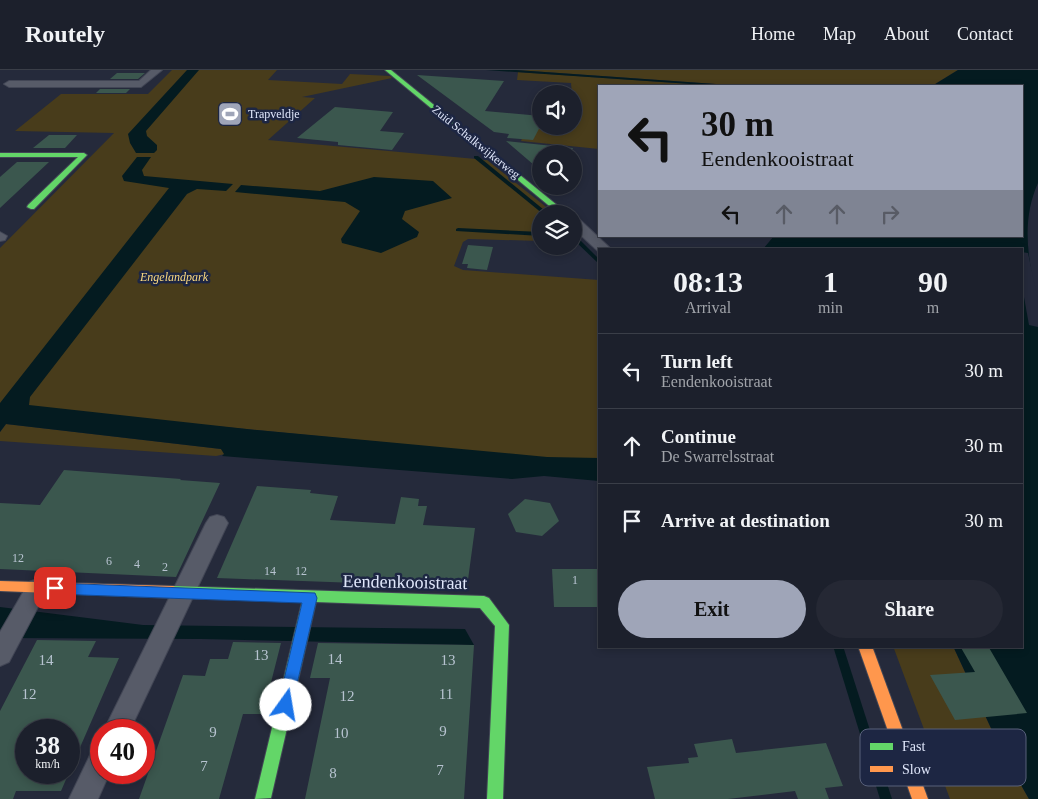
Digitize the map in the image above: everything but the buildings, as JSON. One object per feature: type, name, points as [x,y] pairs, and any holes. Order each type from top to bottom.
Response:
[{"type":"street","points":[[10,84],[141,84],[157,70]]},
{"type":"street","name":"Zuid Schalkwijkerweg","points":[[388,70],[553,205]]},
{"type":"street","points":[[0,75],[21,75],[0,90]]},
{"type":"street","points":[[81,84],[93,75]]},
{"type":"street","points":[[0,155],[84,154],[31,207]]},
{"type":"street","points":[[582,229],[603,248]]},
{"type":"street","points":[[122,719],[218,523]]},
{"type":"street","name":"Eendenkooistraat","points":[[0,586],[33,596],[179,601],[310,598],[484,602],[502,625],[495,799]]},
{"type":"street","points":[[3,649],[33,596]]},
{"type":"street","points":[[264,798],[310,598]]},
{"type":"street","points":[[866,648],[894,729]]},
{"type":"street","points":[[83,799],[90,784]]},
{"type":"street","points":[[915,786],[920,799]]},
{"type":"green space","name":"Engelandpark","points":[[172,70],[277,70],[268,80],[342,84],[350,74],[390,76],[392,78],[302,97],[315,98],[268,140],[487,160],[544,205],[532,205],[532,241],[468,239],[463,242],[454,266],[463,270],[598,280],[598,460],[543,458],[19,407],[0,430],[0,248],[114,133],[15,131],[61,94],[148,94]]},
{"type":"green space","points":[[516,70],[958,70],[934,85],[730,85]]},
{"type":"green space","points":[[518,72],[706,85],[598,85],[598,149],[582,147],[582,145],[521,141],[532,118],[532,135],[582,135],[582,85],[571,85],[571,83],[517,80]]},
{"type":"green space","points":[[6,424],[221,449],[225,454],[216,456],[0,441],[0,432]]},
{"type":"green space","points":[[894,648],[954,648],[991,729],[924,729]]},
{"type":"green space","points":[[945,786],[1022,786],[1029,799],[950,799]]},
{"type":"shaded area","points":[[187,70],[199,70],[146,131],[147,136],[157,145],[157,150],[154,153],[136,153],[130,143],[128,134]]},
{"type":"shaded area","points":[[486,70],[516,70],[730,85]]},
{"type":"shaded area","points":[[958,70],[1038,70],[1038,183],[1029,213],[1028,243],[1038,304],[1038,799],[1029,799],[1022,786],[1026,786],[1026,729],[991,729],[954,648],[1023,648],[1023,248],[764,248],[773,237],[1023,237],[1023,85],[934,85]]},
{"type":"shaded area","points":[[137,157],[151,157],[142,170],[144,176],[233,184],[226,191],[197,189],[187,194],[30,397],[29,405],[257,430],[547,457],[598,458],[598,481],[544,476],[512,479],[222,456],[224,454],[221,449],[6,424],[0,432],[0,403],[169,188],[124,181],[122,176]]},
{"type":"shaded area","points":[[374,177],[433,181],[452,198],[405,211],[402,219],[419,232],[417,237],[381,253],[342,243],[341,239],[360,211],[345,202],[235,192],[241,185],[320,191]]},
{"type":"shaded area","points":[[0,607],[143,625],[465,629],[474,645],[201,639],[0,638]]},
{"type":"pier","points":[[1023,252],[1028,253],[1038,300],[1038,327],[1029,325],[1023,291]]},
{"type":"waterway","points":[[476,157],[536,205]]},
{"type":"waterway","points":[[458,230],[532,234]]},
{"type":"waterway","points":[[582,245],[598,261]]},
{"type":"waterway","points":[[839,648],[864,729]]},
{"type":"waterway","points":[[882,786],[886,799]]},
{"type":"traffic: fast","points":[[388,70],[553,205]]},
{"type":"traffic: fast","points":[[0,155],[84,155],[31,207]]},
{"type":"traffic: fast","points":[[173,592],[484,602],[502,625],[495,799]]},
{"type":"traffic: fast","points":[[263,798],[310,597]]},
{"type":"traffic: slow","points":[[0,586],[173,592]]},
{"type":"traffic: slow","points":[[866,648],[895,729]]},
{"type":"traffic: slow","points":[[915,786],[920,799]]},
{"type":"place","name":"Trapveldje","points":[[230,114]]},
{"type":"route","points":[[55,588],[310,598],[286,705]]}]
